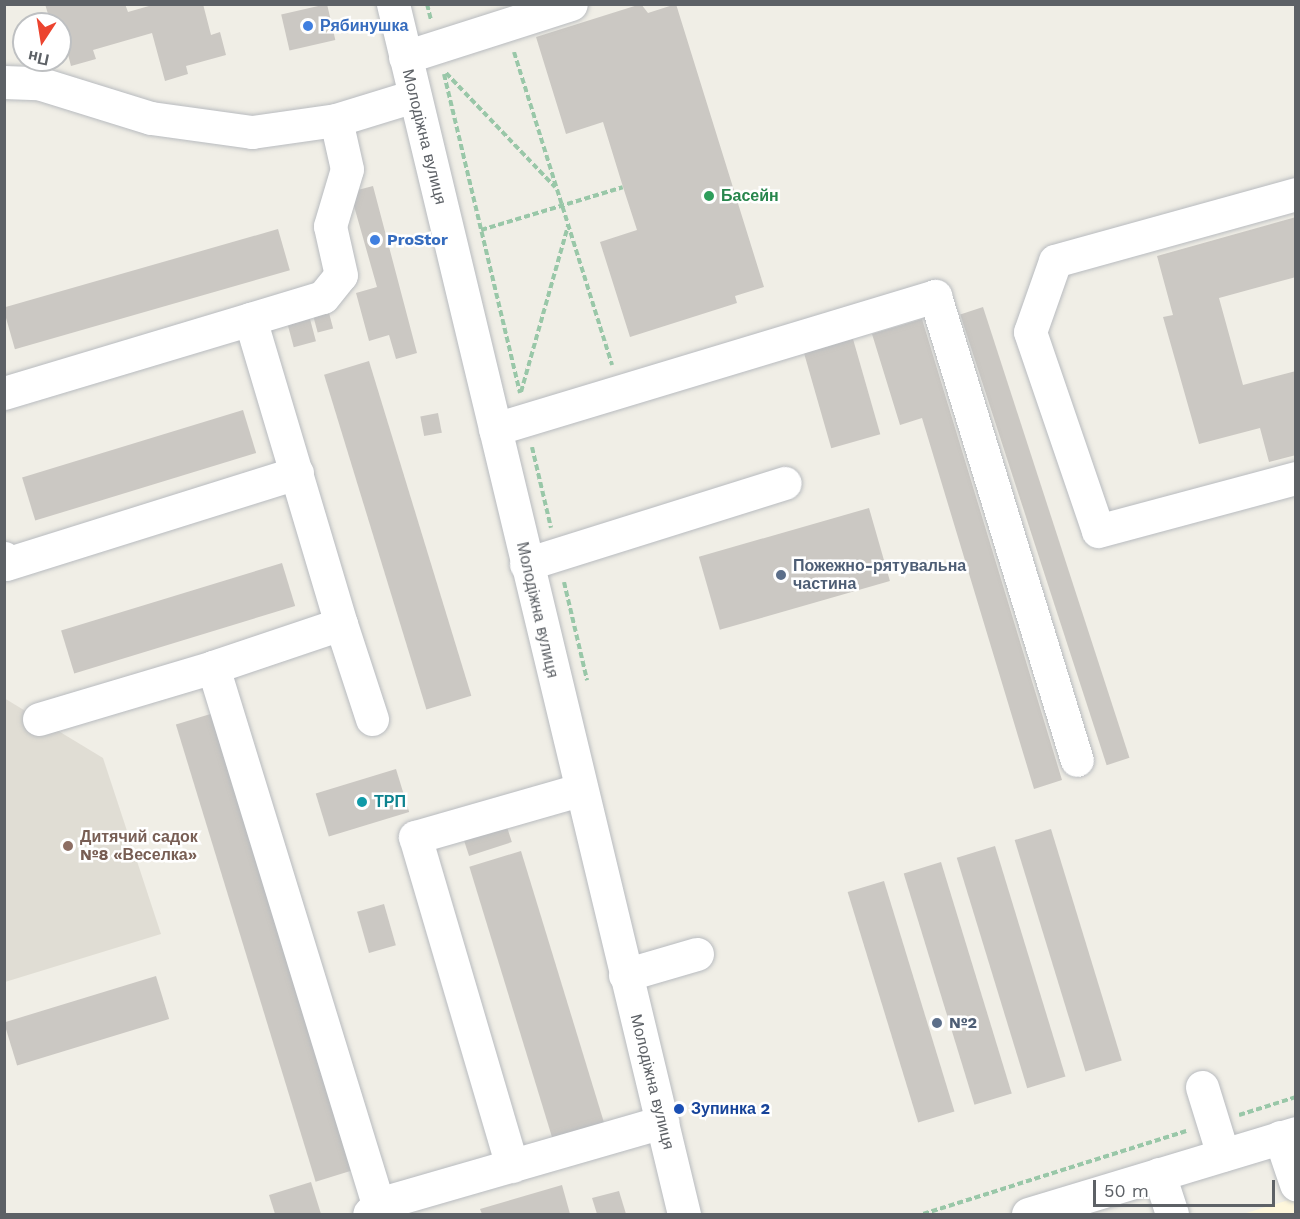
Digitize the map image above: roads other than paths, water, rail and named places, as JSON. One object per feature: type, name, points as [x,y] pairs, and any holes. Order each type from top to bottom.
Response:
[{"type":"street","name":"Молодіжна вулиця","points":[[393,4],[579,790],[684,1215]]},
{"type":"street","points":[[405,57],[440,58],[506,25],[571,4]]},
{"type":"street","points":[[4,82],[38,82],[151,118],[252,132],[336,120],[414,96]]},
{"type":"street","points":[[4,393],[323,297],[341,275],[330,226],[347,169],[336,120]]},
{"type":"street","points":[[1296,194],[1055,261],[1030,332],[1098,531],[1296,478]]},
{"type":"street","points":[[495,429],[523,408],[620,392],[935,296],[1077,760]]},
{"type":"street","points":[[250,319],[341,624],[372,719]]},
{"type":"street","points":[[4,558],[6,564],[297,473]]},
{"type":"street","points":[[526,564],[784,483]]},
{"type":"street","points":[[39,719],[213,667],[341,624]]},
{"type":"street","points":[[213,667],[374,1209],[662,1122]]},
{"type":"street","points":[[512,1166],[415,837],[579,790]]},
{"type":"street","points":[[625,975],[697,954]]},
{"type":"street","points":[[1202,1087],[1223,1155]]},
{"type":"street","points":[[1028,1215],[1288,1135],[1296,1184]]},
{"type":"street","points":[[1159,1174],[1172,1215]]},
{"type":"place","name":"Рябинушка","points":[[308,26]]},
{"type":"place","name":"Басейн","points":[[709,196]]},
{"type":"place","name":"ProStor","points":[[375,240]]},
{"type":"place","name":"Пожежно-рятувальна частина","points":[[781,575]]},
{"type":"place","name":"ТРП","points":[[362,802]]},
{"type":"place","name":"Дитячий садок №8 «Веселка»","points":[[68,846]]},
{"type":"place","name":"№2","points":[[937,1023]]},
{"type":"place","name":"Зупинка 2","points":[[679,1109]]}]
